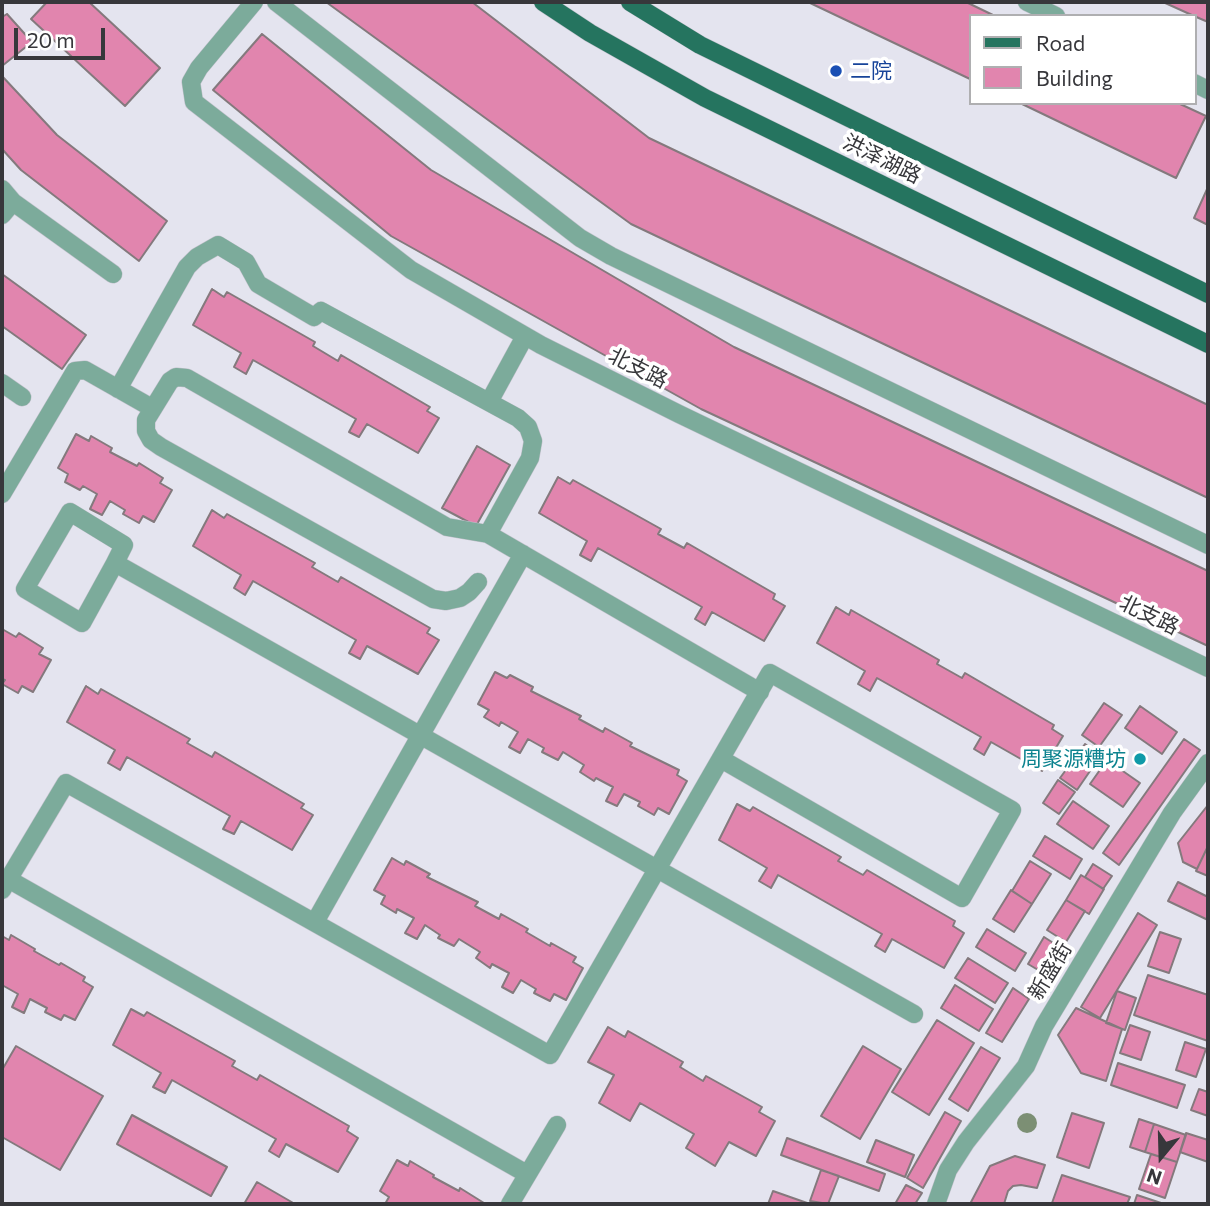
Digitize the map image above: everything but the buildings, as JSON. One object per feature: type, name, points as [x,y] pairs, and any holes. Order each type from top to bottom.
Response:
[{"type":"main road","name":"洪泽湖路","points":[[543,2],[590,33],[705,98],[1208,344]]},
{"type":"main road","name":"洪泽湖路","points":[[630,2],[700,45],[1208,294]]},
{"type":"street","name":"北支路","points":[[254,2],[199,68],[191,82],[194,102],[411,270],[525,336],[692,421],[1208,668]]},
{"type":"street","points":[[276,2],[580,238],[611,256],[1208,545]]},
{"type":"street","points":[[1027,2],[1052,14]]},
{"type":"street","points":[[6,202],[113,274]]},
{"type":"street","points":[[118,389],[187,267],[197,257],[218,246],[246,262],[258,284],[314,317],[321,311],[518,418],[528,426],[533,441],[530,458],[488,534]]},
{"type":"street","points":[[488,402],[525,336]]},
{"type":"street","points":[[2,494],[75,371],[85,370],[152,408]]},
{"type":"street","points":[[478,582],[460,598],[446,601],[433,599],[152,440],[146,431],[146,419],[170,381],[176,377],[187,378],[447,527],[488,534],[760,692]]},
{"type":"street","points":[[2,383],[22,397]]},
{"type":"street","points":[[70,512],[124,545],[115,563],[82,623],[25,589],[70,512]]},
{"type":"street","points":[[315,922],[523,554]]},
{"type":"street","points":[[115,563],[914,1014]]},
{"type":"street","points":[[527,1174],[5,885],[66,782],[550,1055],[770,673],[1012,810],[962,898],[721,760]]},
{"type":"street","name":"新盛街","points":[[936,1204],[948,1170],[966,1142],[1026,1066],[1044,1026],[1172,813],[1208,763]]},
{"type":"street","points":[[510,1204],[556,1125]]},
{"type":"place","name":"二院","points":[[836,71]]},
{"type":"place","name":"周聚源糟坊","points":[[1140,759]]}]
